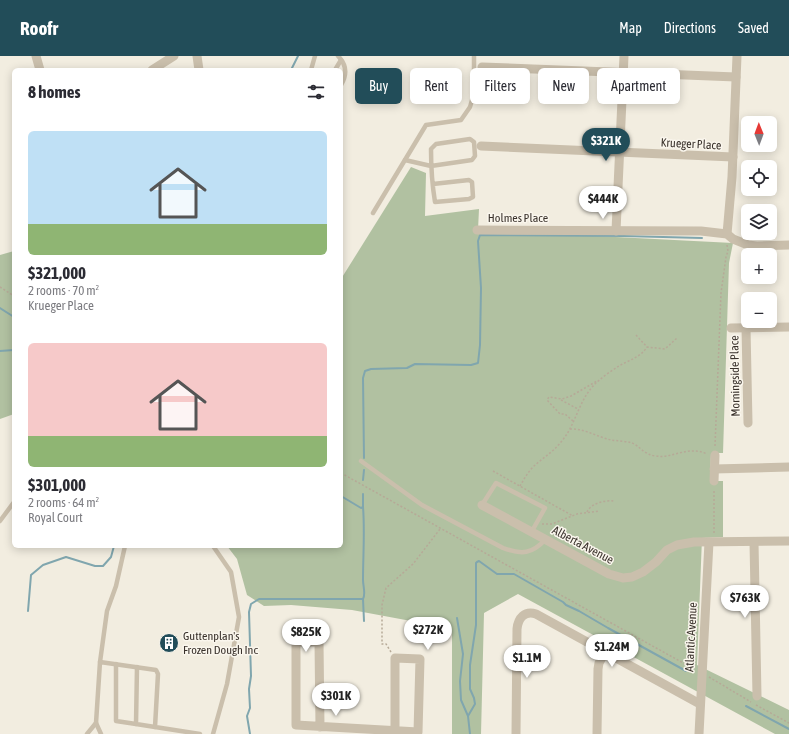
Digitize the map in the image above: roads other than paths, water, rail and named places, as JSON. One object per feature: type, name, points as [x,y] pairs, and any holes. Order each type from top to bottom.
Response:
[{"type":"street","points":[[36,56],[39,68]]},
{"type":"street","points":[[155,68],[174,56]]},
{"type":"street","points":[[197,56],[199,68]]},
{"type":"street","points":[[623,68],[624,56]]},
{"type":"street","points":[[728,235],[737,56]]},
{"type":"street","points":[[482,67],[597,72]]},
{"type":"street","points":[[680,75],[736,77]]},
{"type":"street","points":[[616,231],[622,104]]},
{"type":"street","name":"Krueger Place","points":[[481,146],[733,157]]},
{"type":"street","name":"Holmes Place","points":[[477,230],[701,231],[728,235],[748,245],[789,245]]},
{"type":"street","points":[[777,327],[789,327]]},
{"type":"street","points":[[731,328],[741,328]]},
{"type":"street","name":"Morningside Place","points":[[746,328],[748,423]]},
{"type":"street","points":[[714,481],[715,456]]},
{"type":"street","points":[[714,469],[789,467]]},
{"type":"street","name":"Alberta Avenue","points":[[482,505],[609,574],[623,578],[632,577],[643,572],[656,562],[667,550],[677,545],[711,542],[789,541]]},
{"type":"street","name":"Atlantic Avenue","points":[[699,734],[711,542]]},
{"type":"street","points":[[754,542],[757,696]]},
{"type":"street","points":[[516,734],[517,629],[522,617],[527,613],[532,612],[700,704]]},
{"type":"street","points":[[320,727],[319,642],[296,642],[296,725],[362,732],[418,732],[420,659],[395,658],[395,731]]},
{"type":"street","points":[[597,734],[598,669],[599,663],[605,652]]},
{"type":"lane","points":[[311,68],[315,56]]},
{"type":"lane","points":[[373,213],[426,125],[461,120],[470,107],[474,93],[474,56]]},
{"type":"lane","points":[[336,68],[339,58]]},
{"type":"lane","points":[[339,58],[344,64],[346,74],[343,81]]},
{"type":"lane","points":[[405,160],[431,166],[472,160],[475,156],[474,142],[470,139],[436,144],[431,149],[431,166],[433,184],[435,202],[469,199],[473,197],[472,182],[469,180],[433,184]]},
{"type":"lane","points":[[361,461],[422,505],[503,548],[517,552],[528,552],[538,547],[546,539]]},
{"type":"lane","points":[[482,505],[496,483],[545,508],[532,531]]},
{"type":"lane","points":[[0,521],[12,505]]},
{"type":"lane","points":[[101,734],[96,723],[100,662],[107,611],[116,586],[125,548]]},
{"type":"lane","points":[[213,734],[227,684],[239,617],[231,572],[214,548]]},
{"type":"lane","points":[[100,662],[156,670],[158,674],[155,727]]},
{"type":"lane","points":[[116,664],[116,721],[200,734]]},
{"type":"lane","points":[[136,724],[137,667]]},
{"type":"lane","points":[[88,734],[96,723]]},
{"type":"waterway","points":[[292,68],[298,56]]},
{"type":"waterway","points":[[364,458],[363,378],[365,371],[371,369],[407,368],[415,364],[471,365],[478,363],[480,345],[481,288],[478,241],[480,235],[702,238]]},
{"type":"waterway","points":[[0,308],[12,316]]},
{"type":"waterway","points":[[0,351],[12,350]]},
{"type":"waterway","points":[[363,480],[364,470]]},
{"type":"waterway","points":[[343,497],[361,508],[363,507],[363,494]]},
{"type":"waterway","points":[[250,734],[247,716],[250,708],[249,689],[251,676],[249,612],[251,604],[259,599],[363,599],[363,507]]},
{"type":"waterway","points":[[28,611],[31,575],[43,565],[66,557],[95,566],[103,566],[111,557],[113,548]]},
{"type":"waterway","points":[[470,734],[468,716],[475,704],[470,689],[470,665],[476,625],[476,563],[479,561],[497,574],[514,574],[566,605],[686,671]]},
{"type":"waterway","points":[[363,599],[364,621]]},
{"type":"waterway","points":[[457,618],[463,654],[460,681],[461,700],[468,716]]},
{"type":"waterway","points":[[746,706],[789,729]]},
{"type":"place","name":"Guttenplan's Frozen Dough Inc","points":[[169,643]]}]
